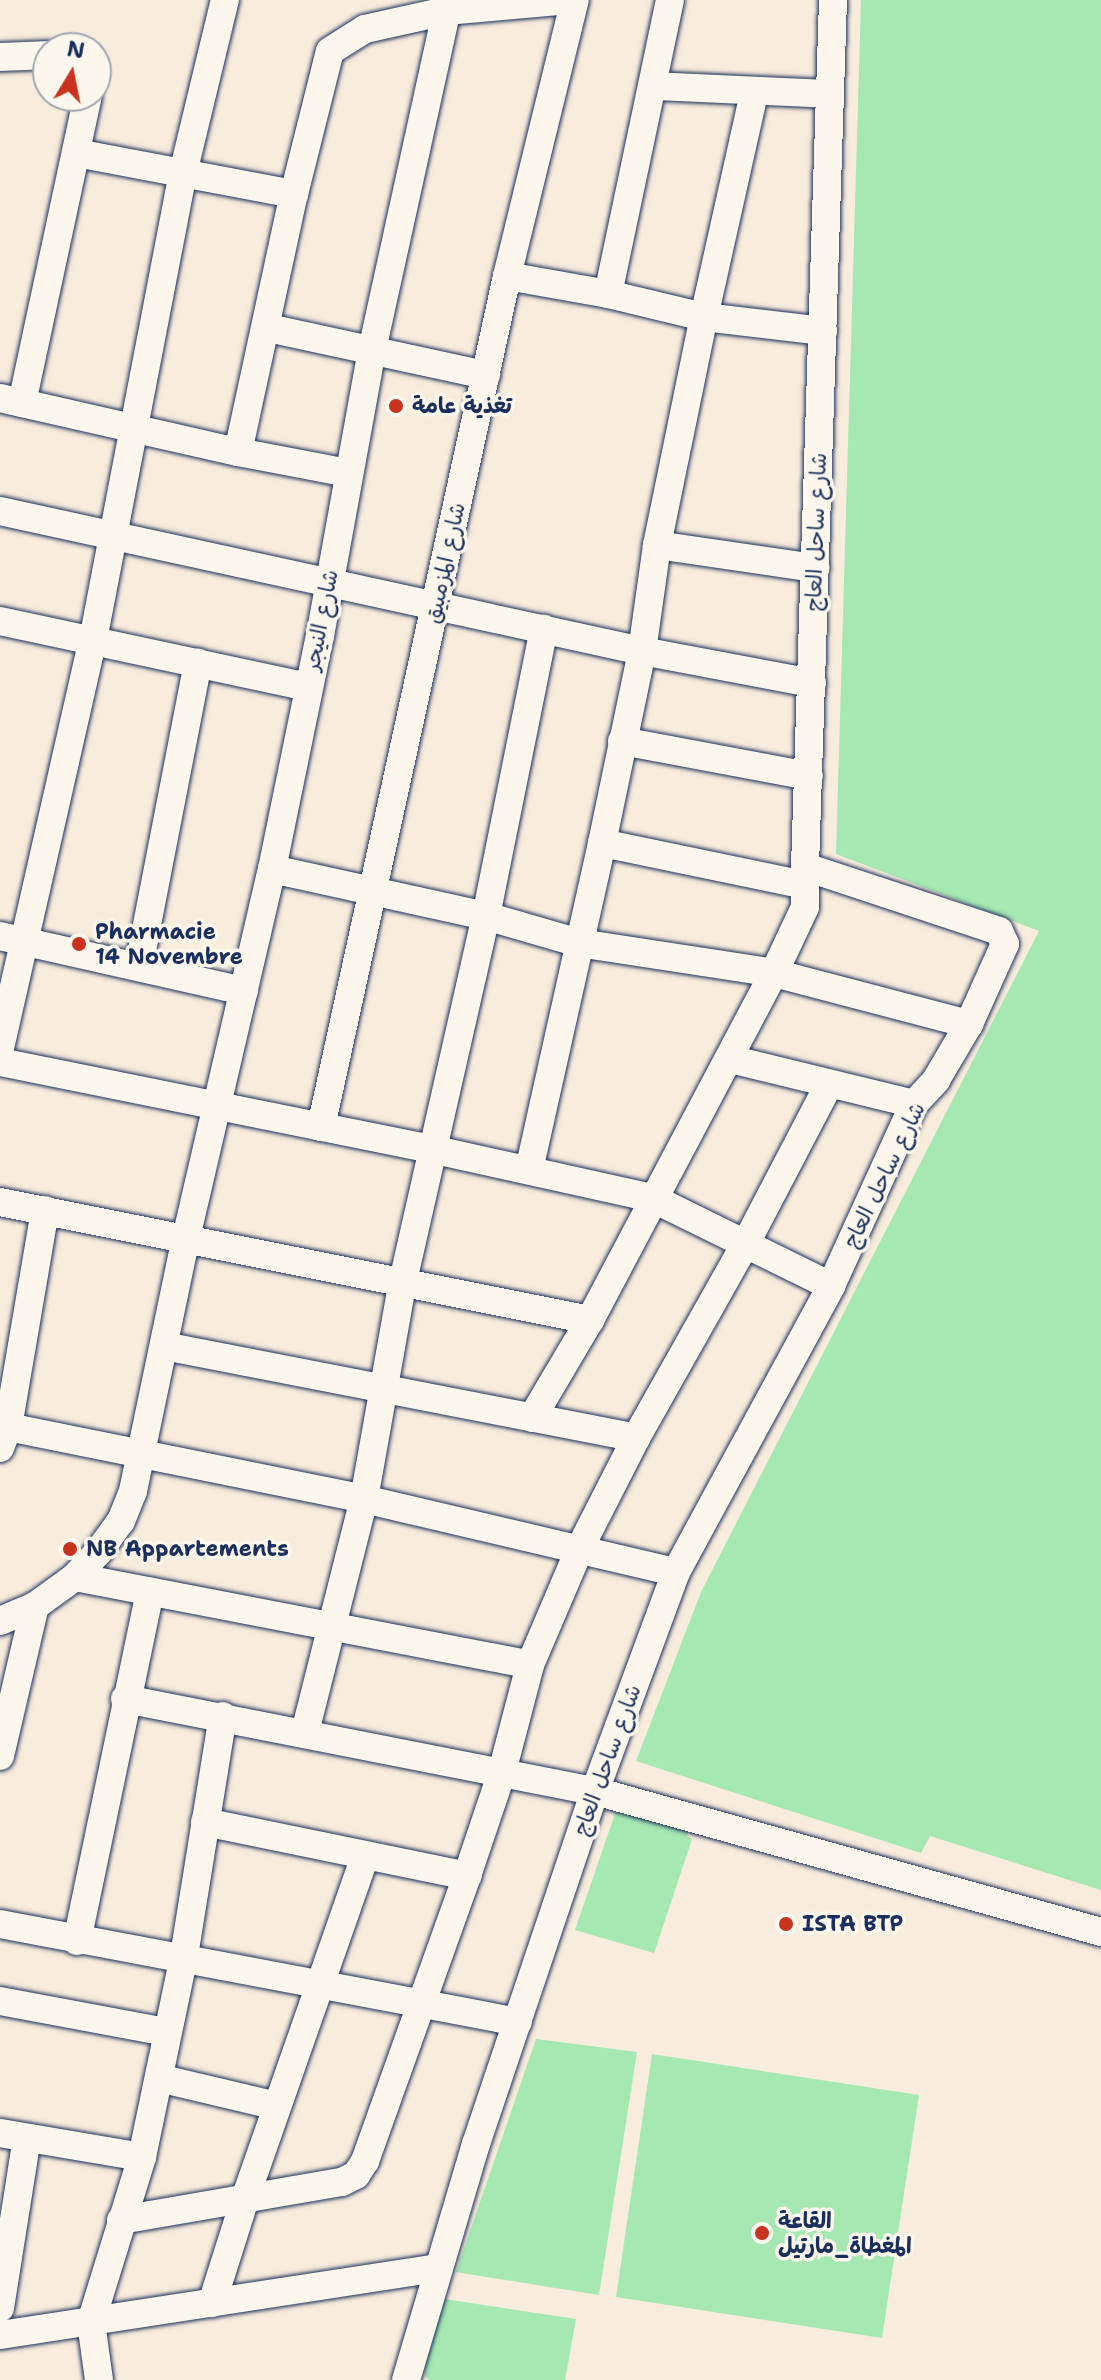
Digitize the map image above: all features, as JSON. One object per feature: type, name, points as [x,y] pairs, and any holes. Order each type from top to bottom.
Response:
[{"type":"street","points":[[0,1048],[13,938],[93,640],[183,173],[225,0]]},
{"type":"street","points":[[238,452],[268,328],[294,194],[330,51],[365,29],[448,6],[572,0]]},
{"type":"street","name":"شارع المزمبيق","points":[[321,1127],[507,276],[572,0]]},
{"type":"street","points":[[608,294],[670,0]]},
{"type":"street","name":"شارع ساحل العاج","points":[[406,2380],[437,2268],[595,1791],[676,1572],[831,1286],[914,1104],[936,1080],[969,1024],[1005,944],[999,931],[805,876],[833,0]]},
{"type":"street","name":"شارع النيجر","points":[[0,1621],[35,1606],[75,1577],[121,1521],[133,1491],[186,1238],[272,869],[372,350],[448,6]]},
{"type":"street","points":[[0,57],[32,56]]},
{"type":"street","points":[[654,86],[754,93],[830,94]]},
{"type":"street","points":[[529,1170],[602,843],[642,651],[657,545],[754,93]]},
{"type":"street","points":[[85,112],[77,153],[11,400],[238,452],[348,473]]},
{"type":"street","points":[[77,153],[294,194]]},
{"type":"street","points":[[507,276],[608,294],[704,317],[823,331]]},
{"type":"street","points":[[268,328],[486,375]]},
{"type":"street","points":[[0,511],[642,651],[812,683]]},
{"type":"street","points":[[657,545],[815,568]]},
{"type":"street","points":[[0,621],[308,687]]},
{"type":"street","points":[[305,1732],[364,1499],[381,1386],[431,1149],[486,916],[544,629]]},
{"type":"street","points":[[139,966],[198,663]]},
{"type":"street","points":[[622,741],[809,776]]},
{"type":"street","points":[[532,1418],[590,1320],[652,1198],[730,1059],[805,907],[805,876],[602,843]]},
{"type":"street","points":[[272,869],[486,916],[579,943],[774,973],[969,1024]]},
{"type":"street","points":[[13,938],[244,991]]},
{"type":"street","points":[[730,1059],[914,1104]]},
{"type":"street","points":[[0,1062],[431,1149],[652,1198],[831,1286]]},
{"type":"street","points":[[121,2220],[246,2196],[342,2182],[356,2175],[365,2161],[502,1772],[530,1665],[579,1550],[636,1438],[746,1243],[829,1084]]},
{"type":"street","points":[[0,1202],[590,1320]]},
{"type":"street","points":[[45,1210],[4,1437],[142,1454],[364,1499],[676,1572]]},
{"type":"street","points":[[164,1346],[636,1438]]},
{"type":"street","points":[[75,1577],[530,1665]]},
{"type":"street","points":[[77,1941],[125,1699],[150,1592]]},
{"type":"street","points":[[0,1756],[35,1606]]},
{"type":"street","points":[[125,1699],[595,1791],[1101,1932]]},
{"type":"street","points":[[99,2380],[91,2322],[142,2157],[184,1956],[223,1716]]},
{"type":"street","points":[[205,1822],[467,1876]]},
{"type":"street","points":[[212,2303],[246,2196],[365,1856]]},
{"type":"street","points":[[0,1924],[77,1941],[184,1956],[421,2006],[518,2022]]},
{"type":"street","points":[[0,2001],[166,2032]]},
{"type":"street","points":[[159,2078],[277,2106]]},
{"type":"street","points":[[0,2308],[13,2136],[142,2157]]},
{"type":"street","points":[[0,2335],[437,2268]]},
{"type":"green space","points":[[861,0],[1101,0],[1101,1890],[930,1836],[921,1853],[636,1761],[701,1592],[1039,931],[836,854]]},
{"type":"green space","points":[[618,1805],[689,1828],[687,1836],[692,1839],[654,1953],[575,1930]]},
{"type":"green space","points":[[536,2039],[637,2052],[599,2295],[456,2272]]},
{"type":"green space","name":"القاعة المغطاة_مارتيل","points":[[652,2054],[919,2095],[882,2338],[616,2297]]},
{"type":"green space","points":[[444,2299],[576,2319],[565,2380],[429,2380],[425,2376],[425,2364]]},
{"type":"place","name":"تغذية عامة","points":[[396,406]]},
{"type":"place","name":"Pharmacie 14 Novembre","points":[[79,944]]},
{"type":"place","name":"NB Appartements","points":[[70,1549]]},
{"type":"place","name":"ISTA BTP","points":[[786,1924]]},
{"type":"place","name":"القاعة المغطاة_مارتيل","points":[[762,2233]]}]
